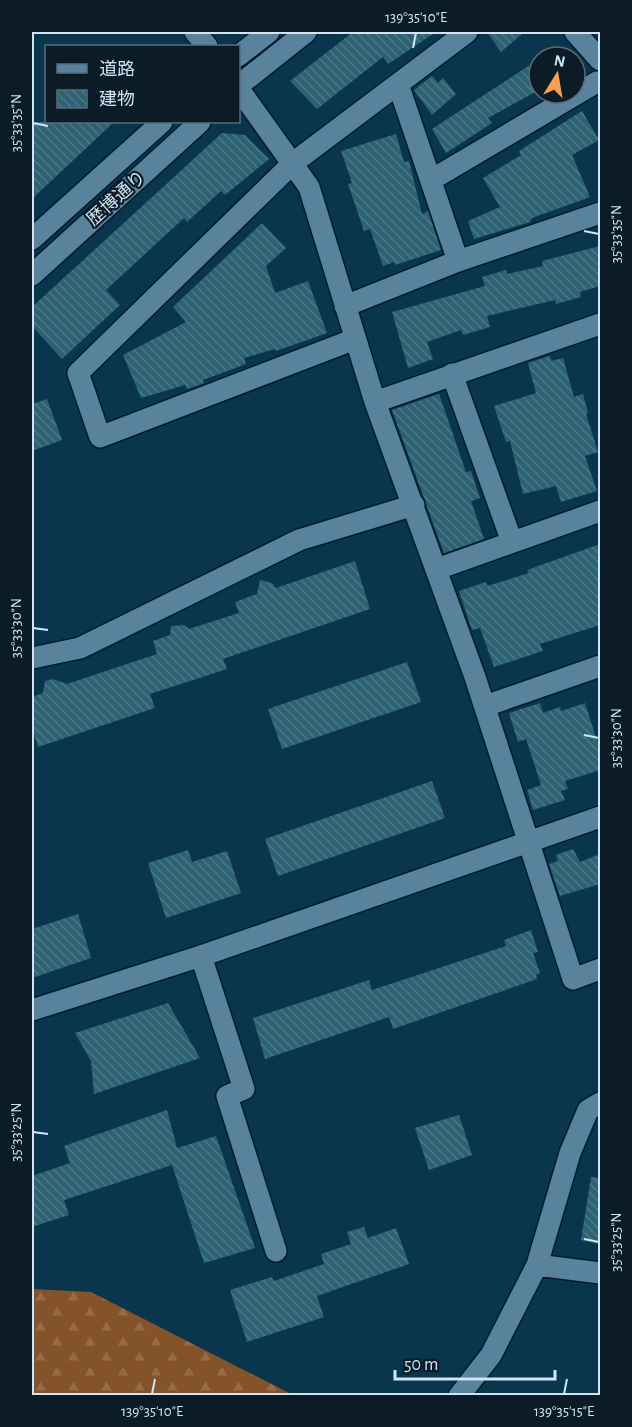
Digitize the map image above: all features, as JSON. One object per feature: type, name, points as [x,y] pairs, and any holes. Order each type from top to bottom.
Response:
[{"type":"street","points":[[195,32],[206,45]]},
{"type":"street","points":[[240,54],[269,32]]},
{"type":"street","points":[[240,85],[306,32]]},
{"type":"street","points":[[355,339],[100,437],[78,373],[293,163],[467,32]]},
{"type":"street","points":[[575,32],[600,60]]},
{"type":"street","points":[[431,180],[597,82]]},
{"type":"street","points":[[398,84],[458,261]]},
{"type":"street","points":[[240,90],[309,187],[375,402],[485,706],[573,979],[600,969]]},
{"type":"street","name":"歴博通り","points":[[32,239],[161,123]]},
{"type":"street","name":"歴博通り","points":[[32,275],[199,123]]},
{"type":"street","points":[[345,306],[458,261],[600,213]]},
{"type":"street","points":[[375,402],[600,324]]},
{"type":"street","points":[[452,375],[512,542]]},
{"type":"street","points":[[32,658],[80,648],[298,540],[414,505]]},
{"type":"street","points":[[437,569],[600,511]]},
{"type":"street","points":[[485,706],[600,666]]},
{"type":"street","points":[[32,1010],[201,956],[600,817]]},
{"type":"street","points":[[201,956],[244,1089],[227,1096],[276,1251]]},
{"type":"street","points":[[459,1395],[491,1355],[537,1264],[570,1154],[588,1110],[600,1103]]},
{"type":"street","points":[[537,1264],[600,1273]]},
{"type":"green space","points":[[32,1289],[91,1292],[293,1395],[32,1395]]},
{"type":"building","points":[[353,32],[436,32],[388,64],[383,57],[317,109],[290,81]]},
{"type":"building","points":[[487,32],[524,32],[501,52]]},
{"type":"building","points":[[527,67],[527,97],[488,118],[492,123],[446,153],[432,129]]},
{"type":"building","points":[[432,76],[438,83],[443,78],[456,94],[432,115],[414,90]]},
{"type":"building","points":[[582,111],[599,140],[572,155],[590,197],[532,218],[530,222],[474,239],[468,221],[500,207],[483,178],[521,155],[519,151]]},
{"type":"building","points":[[32,122],[113,123],[32,199]]},
{"type":"building","points":[[222,133],[245,135],[269,159],[225,195],[221,191],[187,222],[184,218],[106,290],[120,305],[62,359],[32,326],[32,307]]},
{"type":"building","points":[[396,134],[404,162],[409,161],[422,214],[428,211],[441,250],[395,265],[394,262],[383,266],[370,229],[364,231],[348,184],[352,183],[341,151]]},
{"type":"building","points":[[262,223],[286,248],[266,266],[275,293],[308,281],[327,333],[276,351],[275,349],[244,358],[246,364],[203,380],[204,383],[187,389],[185,385],[141,398],[123,355],[186,322],[173,307]]},
{"type":"building","points":[[600,246],[600,286],[580,292],[581,297],[556,304],[555,300],[487,316],[490,327],[463,335],[461,330],[427,342],[433,359],[408,368],[392,312],[485,286],[482,277],[506,270],[507,274],[543,266],[542,261]]},
{"type":"building","points":[[550,356],[551,361],[563,358],[574,397],[583,394],[588,413],[586,414],[598,452],[585,456],[597,491],[561,502],[556,486],[523,494],[510,441],[506,442],[494,406],[536,393],[528,363]]},
{"type":"building","points":[[439,394],[466,472],[471,471],[480,498],[471,501],[484,539],[444,553],[392,410]]},
{"type":"building","points":[[47,399],[62,440],[32,451],[32,404]]},
{"type":"building","points":[[600,544],[600,625],[540,644],[543,651],[494,667],[480,628],[472,630],[459,591],[486,582],[487,586],[529,573],[527,570]]},
{"type":"building","points":[[355,561],[370,609],[223,659],[227,669],[150,694],[155,708],[38,747],[32,727],[32,697],[43,693],[45,681],[53,679],[67,684],[157,654],[153,641],[170,635],[171,626],[184,625],[189,629],[239,613],[235,602],[257,594],[260,580],[272,583],[276,588]]},
{"type":"building","points":[[407,662],[421,702],[282,749],[268,709]]},
{"type":"building","points":[[540,703],[543,713],[560,707],[561,711],[585,703],[600,750],[600,770],[565,781],[568,789],[561,791],[565,800],[533,810],[527,790],[541,785],[526,739],[518,742],[509,713]]},
{"type":"building","points":[[432,781],[445,818],[278,876],[265,839]]},
{"type":"building","points":[[573,849],[580,862],[600,854],[600,884],[560,896],[549,864],[558,861],[556,855]]},
{"type":"building","points":[[188,850],[192,862],[227,851],[241,893],[166,918],[148,863]]},
{"type":"building","points":[[78,914],[91,958],[32,978],[32,929]]},
{"type":"building","points":[[531,930],[538,952],[533,953],[540,973],[536,975],[537,979],[393,1029],[389,1017],[265,1059],[253,1018],[369,980],[372,990],[506,946],[504,940]]},
{"type":"building","points":[[168,1003],[200,1058],[94,1094],[91,1061],[75,1033]]},
{"type":"building","points":[[167,1110],[177,1148],[216,1136],[255,1248],[204,1263],[172,1165],[64,1200],[69,1215],[32,1227],[32,1176],[70,1163],[64,1146]]},
{"type":"building","points":[[459,1115],[472,1155],[429,1170],[415,1128]]},
{"type":"building","points":[[591,1177],[600,1178],[600,1244],[581,1240]]},
{"type":"building","points":[[364,1227],[368,1238],[396,1228],[409,1264],[317,1296],[324,1317],[247,1342],[230,1290],[272,1277],[274,1281],[324,1264],[321,1254],[351,1244],[347,1232]]}]
